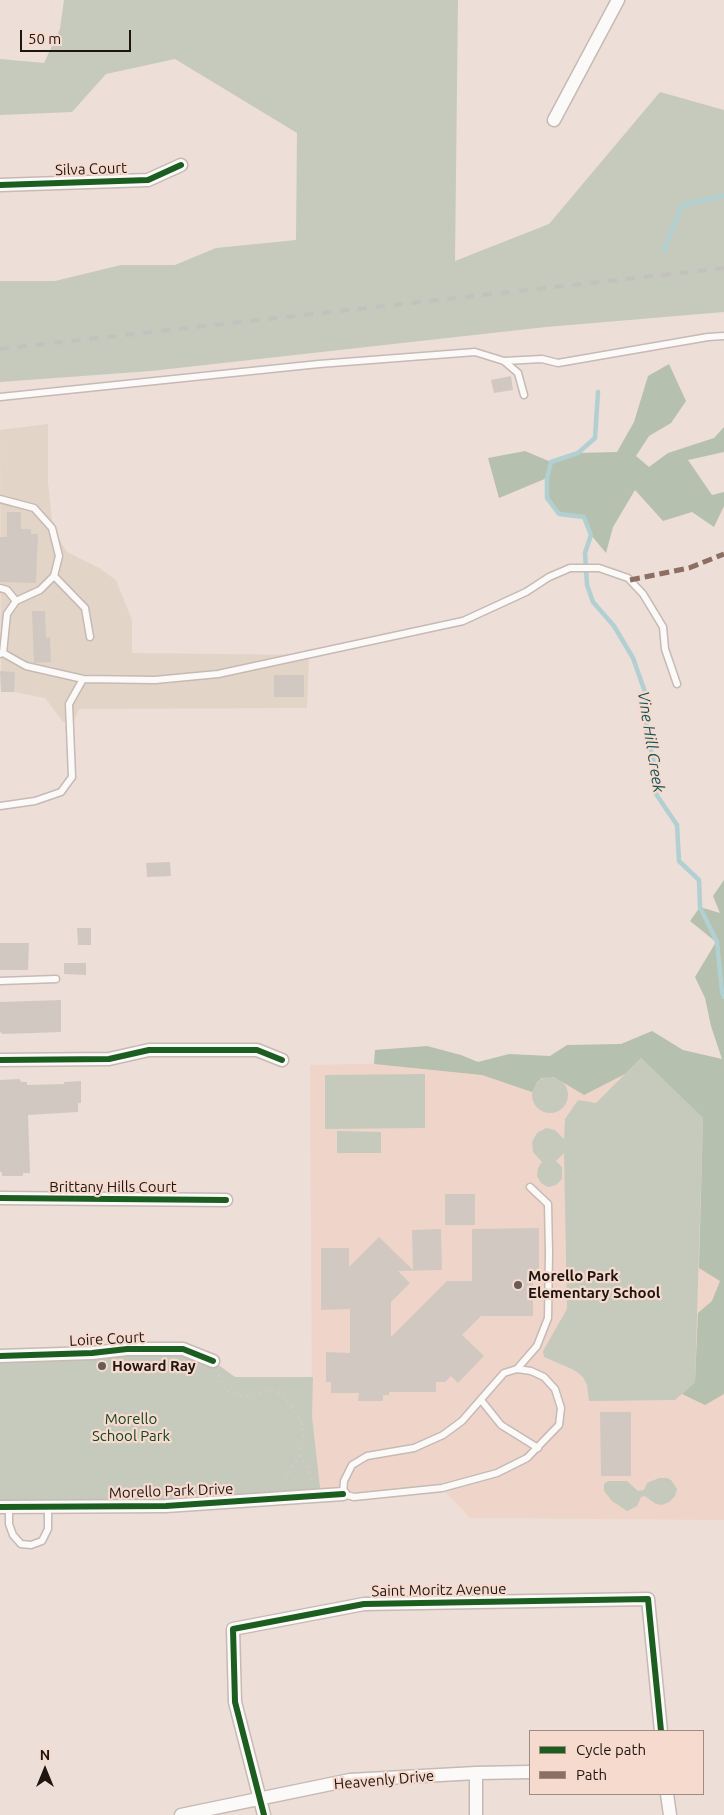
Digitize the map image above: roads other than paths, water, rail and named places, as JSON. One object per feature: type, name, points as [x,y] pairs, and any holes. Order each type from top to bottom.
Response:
[{"type":"street","points":[[554,120],[618,0]]},
{"type":"street","name":"Silva Court","points":[[0,185],[148,180],[181,165]]},
{"type":"street","points":[[0,1060],[109,1059],[149,1050],[257,1050],[282,1060]]},
{"type":"street","name":"Brittany Hills Court","points":[[0,1198],[226,1200]]},
{"type":"street","name":"Loire Court","points":[[0,1356],[92,1353],[127,1349],[183,1349],[213,1361]]},
{"type":"street","name":"Morello Park Drive","points":[[4,1507],[166,1506],[343,1494]]},
{"type":"street","name":"Saint Moritz Avenue","points":[[260,1798],[235,1702],[233,1629],[364,1604],[648,1599],[661,1730]]},
{"type":"street","name":"Heavenly Drive","points":[[181,1815],[350,1780],[529,1772]]},
{"type":"street","points":[[476,1773],[476,1815]]},
{"type":"street","points":[[667,1795],[670,1815]]},
{"type":"street","points":[[260,1798],[264,1815]]},
{"type":"lane","points":[[0,397],[319,364],[437,354],[475,352],[504,361],[542,359],[558,363],[708,337],[724,336]]},
{"type":"lane","points":[[504,361],[518,373],[524,395]]},
{"type":"lane","points":[[0,500],[34,508],[52,528],[59,556],[54,576],[40,590],[16,601],[7,614],[2,653],[26,666],[83,680],[155,680],[218,674],[463,621],[526,592],[549,577],[570,568],[599,568],[628,578],[643,594],[663,627],[665,649],[678,684]]},
{"type":"lane","points":[[54,576],[85,608],[90,637]]},
{"type":"lane","points":[[0,588],[7,590],[16,601]]},
{"type":"lane","points":[[0,806],[36,800],[60,792],[72,777],[69,704],[83,680]]},
{"type":"lane","points":[[0,980],[56,979]]},
{"type":"lane","points":[[517,1369],[537,1346],[548,1318],[548,1204],[530,1187]]},
{"type":"lane","points":[[517,1369],[531,1371],[544,1377],[555,1389],[561,1408],[559,1425],[527,1458],[497,1473],[442,1488],[354,1496],[343,1494],[344,1481],[352,1465],[367,1456],[414,1448],[443,1435],[462,1421],[504,1372],[517,1369]]},
{"type":"lane","points":[[481,1400],[501,1425],[538,1448]]},
{"type":"lane","points":[[4,1507],[13,1535],[21,1544],[31,1545],[42,1541],[48,1530],[48,1507]]},
{"type":"waterway","points":[[664,250],[682,205],[724,196]]},
{"type":"waterway","name":"Vine Hill Creek","points":[[598,392],[595,438],[578,453],[551,462],[547,478],[547,498],[559,514],[584,517],[591,535],[585,553],[587,585],[593,602],[614,626],[633,658],[645,692],[647,734],[657,775],[656,794],[677,825],[679,861],[699,880],[700,907],[717,942],[724,997]]},
{"type":"railway","points":[[0,349],[724,268]]},
{"type":"place","name":"Morello Park Elementary School","points":[[518,1285]]},
{"type":"place","name":"Howard Ray","points":[[102,1366]]},
{"type":"park label","name":"Morello School Park","points":[[131,1428]]}]
